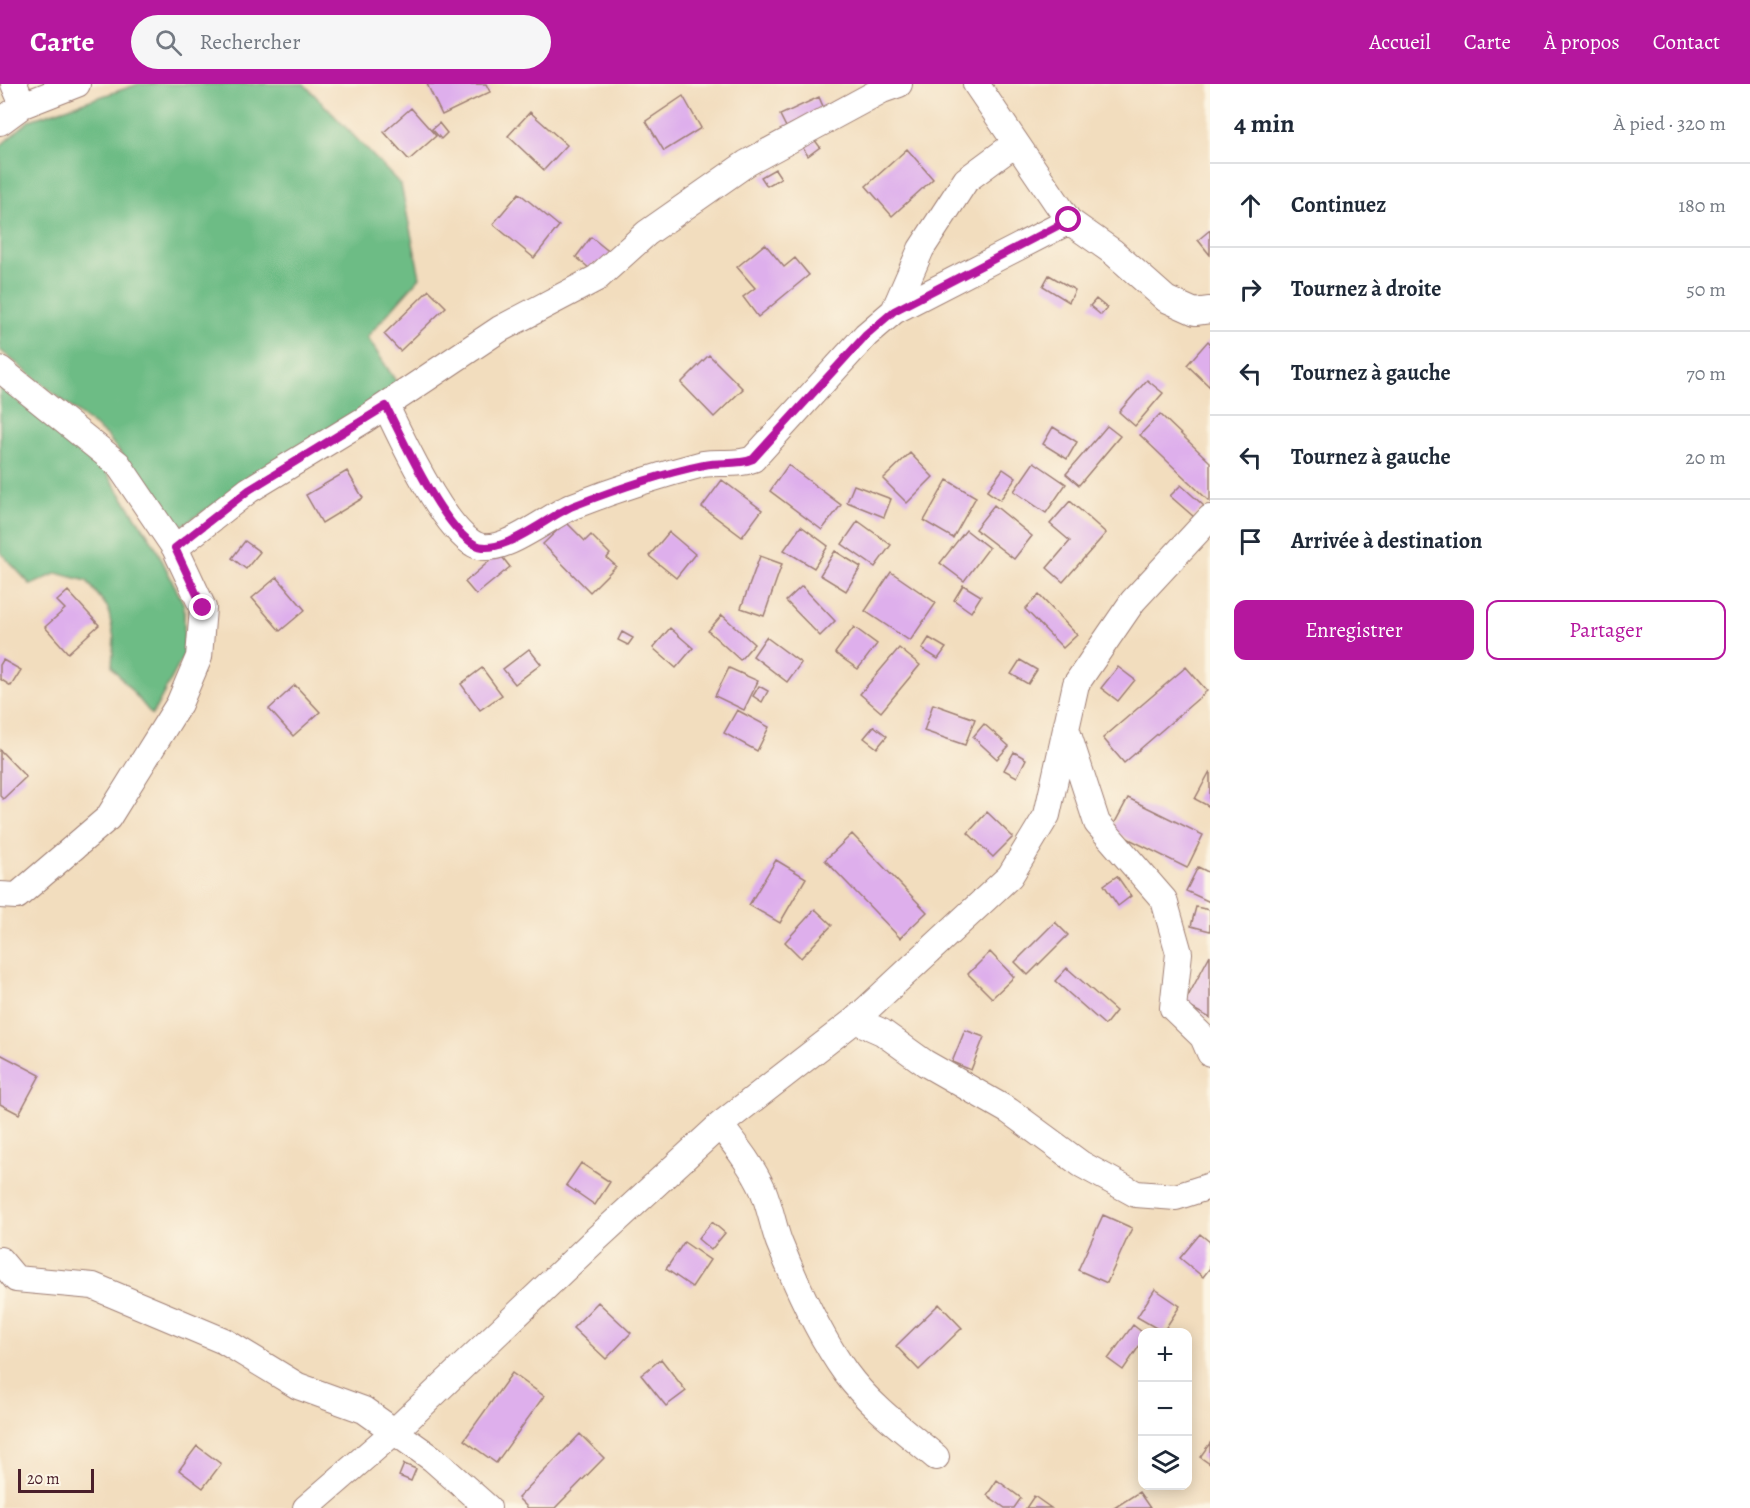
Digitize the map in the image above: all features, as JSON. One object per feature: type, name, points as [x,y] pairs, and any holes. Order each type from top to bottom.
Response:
[{"type":"street","points":[[0,122],[19,95],[77,84]]},
{"type":"street","points":[[175,548],[249,490],[386,406],[500,329],[597,278],[647,233],[747,163],[882,90],[899,84]]},
{"type":"street","points":[[976,84],[1069,220],[1113,252],[1166,299],[1195,312],[1210,310]]},
{"type":"street","points":[[894,311],[921,249],[966,180],[1016,143]]},
{"type":"street","points":[[386,406],[419,474],[458,531],[475,545],[490,548],[512,541],[557,512],[595,498],[706,464],[740,465],[753,459],[866,335],[894,311],[1069,220]]},
{"type":"street","points":[[0,369],[118,464],[175,548],[203,608],[200,657],[179,704],[108,818],[17,896],[0,895]]},
{"type":"street","points":[[306,1508],[395,1431],[594,1241],[720,1125],[855,1020],[1010,876],[1047,815],[1076,684],[1133,601],[1210,518]]},
{"type":"street","points":[[1066,728],[1097,823],[1164,900],[1179,953],[1173,1008],[1203,1037],[1210,1053]]},
{"type":"street","points":[[855,1020],[882,1032],[925,1063],[1009,1111],[1081,1164],[1136,1194],[1176,1197],[1210,1186]]},
{"type":"street","points":[[720,1125],[743,1154],[763,1191],[779,1241],[800,1288],[823,1336],[846,1374],[876,1408],[936,1457]]},
{"type":"street","points":[[5,1274],[93,1286],[224,1341],[298,1386],[364,1410],[395,1431],[488,1508]]},
{"type":"green space","points":[[139,84],[304,84],[401,185],[420,277],[367,337],[399,386],[175,530],[159,502],[107,436],[0,350],[0,146],[30,120]]},
{"type":"green space","points":[[0,387],[103,468],[154,544],[184,605],[184,655],[152,715],[112,667],[114,638],[108,608],[87,581],[57,573],[31,585],[0,552]]},
{"type":"building","points":[[427,84],[486,84],[490,92],[442,115]]},
{"type":"building","points":[[683,96],[701,128],[664,151],[646,121]]},
{"type":"building","points":[[819,97],[825,111],[787,129],[780,115]]},
{"type":"building","points":[[411,108],[436,136],[409,160],[384,132]]},
{"type":"building","points":[[530,112],[567,145],[544,170],[508,136]]},
{"type":"building","points":[[439,123],[447,133],[441,139],[432,129]]},
{"type":"building","points":[[814,139],[820,147],[808,156],[803,148]]},
{"type":"building","points":[[907,149],[933,179],[892,216],[866,186]]},
{"type":"building","points":[[775,169],[781,178],[767,186],[761,177]]},
{"type":"building","points":[[519,193],[559,226],[534,258],[493,224]]},
{"type":"building","points":[[1210,230],[1210,255],[1198,240]]},
{"type":"building","points":[[591,237],[612,254],[601,269],[594,263],[590,269],[576,257]]},
{"type":"building","points":[[765,244],[784,267],[795,258],[809,275],[758,317],[743,297],[755,288],[737,267]]},
{"type":"building","points":[[1049,275],[1075,290],[1069,302],[1043,286]]},
{"type":"building","points":[[429,290],[446,307],[400,351],[384,334]]},
{"type":"building","points":[[1096,299],[1107,308],[1101,315],[1090,306]]},
{"type":"building","points":[[1208,341],[1210,343],[1210,387],[1187,365]]},
{"type":"building","points":[[709,355],[743,389],[714,417],[681,383]]},
{"type":"building","points":[[1147,380],[1163,393],[1135,426],[1119,412]]},
{"type":"building","points":[[1160,414],[1210,462],[1210,502],[1140,435]]},
{"type":"building","points":[[1107,426],[1120,436],[1079,485],[1066,474]]},
{"type":"building","points":[[1053,427],[1077,442],[1067,459],[1043,444]]},
{"type":"building","points":[[910,453],[933,477],[907,503],[883,479]]},
{"type":"building","points":[[1034,462],[1066,484],[1046,513],[1014,491]]},
{"type":"building","points":[[788,465],[841,505],[822,530],[770,491]]},
{"type":"building","points":[[1003,469],[1016,478],[1000,500],[987,491]]},
{"type":"building","points":[[347,471],[363,498],[322,523],[306,495]]},
{"type":"building","points":[[722,480],[762,510],[742,537],[702,507]]},
{"type":"building","points":[[947,480],[976,497],[953,538],[924,521]]},
{"type":"building","points":[[854,485],[891,499],[884,517],[847,502]]},
{"type":"building","points":[[1181,485],[1204,506],[1194,517],[1170,496]]},
{"type":"building","points":[[1070,501],[1106,533],[1063,582],[1047,568],[1070,541],[1050,524]]},
{"type":"building","points":[[994,505],[1032,536],[1014,559],[975,529]]},
{"type":"building","points":[[858,521],[891,545],[875,567],[842,544]]},
{"type":"building","points":[[566,522],[585,541],[591,535],[610,554],[607,558],[616,566],[590,592],[543,544]]},
{"type":"building","points":[[801,526],[828,546],[814,568],[784,550]]},
{"type":"building","points":[[966,530],[989,548],[964,581],[940,563]]},
{"type":"building","points":[[669,532],[695,554],[676,578],[649,556]]},
{"type":"building","points":[[245,541],[260,552],[246,569],[232,558]]},
{"type":"building","points":[[835,551],[861,567],[846,591],[820,575]]},
{"type":"building","points":[[499,553],[510,567],[476,595],[465,582]]},
{"type":"building","points":[[760,556],[782,564],[764,616],[741,608]]},
{"type":"building","points":[[891,572],[936,603],[910,641],[865,611]]},
{"type":"building","points":[[277,577],[305,610],[280,631],[252,598]]},
{"type":"building","points":[[963,585],[981,596],[971,612],[954,600]]},
{"type":"building","points":[[802,586],[835,621],[820,636],[786,601]]},
{"type":"building","points":[[68,591],[99,625],[68,653],[45,627],[65,609],[57,601]]},
{"type":"building","points":[[1039,595],[1077,635],[1063,648],[1025,609]]},
{"type":"building","points":[[722,615],[754,644],[740,660],[708,631]]},
{"type":"building","points":[[854,627],[877,644],[858,669],[835,653]]},
{"type":"building","points":[[670,628],[693,648],[676,668],[653,648]]},
{"type":"building","points":[[622,632],[633,638],[628,645],[618,640]]},
{"type":"building","points":[[766,637],[801,663],[787,682],[753,656]]},
{"type":"building","points":[[929,638],[946,648],[938,659],[922,649]]},
{"type":"building","points":[[899,648],[920,665],[881,712],[860,694]]},
{"type":"building","points":[[529,649],[541,664],[515,684],[503,669]]},
{"type":"building","points":[[3,660],[21,670],[11,686],[0,679],[0,665]]},
{"type":"building","points":[[1020,660],[1037,670],[1028,684],[1011,674]]},
{"type":"building","points":[[1118,667],[1135,680],[1118,701],[1101,688]]},
{"type":"building","points":[[1186,667],[1207,691],[1124,763],[1103,738]]},
{"type":"building","points":[[482,668],[502,695],[480,710],[461,684]]},
{"type":"building","points":[[729,668],[758,681],[744,710],[715,696]]},
{"type":"building","points":[[295,685],[320,712],[293,736],[269,709]]},
{"type":"building","points":[[759,686],[768,691],[762,702],[753,696]]},
{"type":"building","points":[[933,704],[975,719],[965,745],[924,731]]},
{"type":"building","points":[[737,710],[769,727],[757,751],[724,733]]},
{"type":"building","points":[[984,724],[1009,746],[997,759],[973,737]]},
{"type":"building","points":[[874,726],[887,736],[877,748],[864,738]]},
{"type":"building","points":[[0,750],[26,777],[3,799],[0,796]]},
{"type":"building","points":[[1014,752],[1026,759],[1017,777],[1004,770]]},
{"type":"building","points":[[1210,771],[1210,807],[1195,799]]},
{"type":"building","points":[[1128,798],[1203,835],[1187,868],[1111,830]]},
{"type":"building","points":[[987,812],[1013,837],[993,857],[968,833]]},
{"type":"building","points":[[852,834],[927,912],[900,938],[825,860]]},
{"type":"building","points":[[776,860],[806,878],[780,923],[749,905]]},
{"type":"building","points":[[1198,867],[1210,873],[1210,902],[1186,891]]},
{"type":"building","points":[[1117,876],[1131,896],[1118,906],[1104,885]]},
{"type":"building","points":[[1196,907],[1210,910],[1210,931],[1191,926]]},
{"type":"building","points":[[815,909],[832,925],[801,958],[785,942]]},
{"type":"building","points":[[1055,922],[1068,935],[1028,975],[1015,962]]},
{"type":"building","points":[[990,952],[1014,977],[992,998],[968,974]]},
{"type":"building","points":[[1210,955],[1210,1018],[1184,1004]]},
{"type":"building","points":[[1067,968],[1116,1011],[1105,1025],[1055,981]]},
{"type":"building","points":[[965,1030],[984,1037],[971,1070],[952,1062]]},
{"type":"building","points":[[0,1054],[40,1075],[19,1114],[0,1104]]},
{"type":"building","points":[[581,1163],[610,1182],[595,1205],[566,1185]]},
{"type":"building","points":[[1103,1215],[1132,1228],[1107,1283],[1078,1270]]},
{"type":"building","points":[[712,1222],[725,1233],[711,1250],[698,1239]]},
{"type":"building","points":[[1200,1234],[1210,1242],[1210,1268],[1203,1277],[1180,1258]]},
{"type":"building","points":[[684,1242],[710,1260],[692,1287],[666,1269]]},
{"type":"building","points":[[1155,1289],[1180,1306],[1166,1328],[1156,1328],[1137,1317]]},
{"type":"building","points":[[598,1302],[631,1333],[606,1359],[573,1328]]},
{"type":"building","points":[[939,1304],[962,1328],[919,1370],[896,1346]]},
{"type":"building","points":[[1133,1325],[1138,1329],[1138,1348],[1123,1370],[1108,1359]]},
{"type":"building","points":[[661,1359],[686,1391],[666,1406],[641,1375]]},
{"type":"building","points":[[512,1373],[544,1396],[496,1463],[464,1440]]},
{"type":"building","points":[[580,1434],[604,1458],[555,1508],[528,1508],[518,1498]]},
{"type":"building","points":[[1210,1443],[1210,1464],[1200,1457]]},
{"type":"building","points":[[197,1446],[221,1464],[203,1488],[179,1470]]},
{"type":"building","points":[[404,1464],[416,1469],[411,1481],[399,1476]]},
{"type":"building","points":[[997,1480],[1021,1498],[1014,1508],[1005,1508],[987,1495]]},
{"type":"building","points":[[1139,1492],[1150,1508],[1114,1508]]},
{"type":"building","points":[[1034,1496],[1051,1508],[1026,1508]]},
{"type":"route","points":[[203,608],[175,548],[249,490],[386,406],[419,474],[458,531],[475,545],[490,548],[512,541],[557,512],[595,498],[706,464],[740,465],[753,459],[866,335],[894,311],[1069,220]]}]
